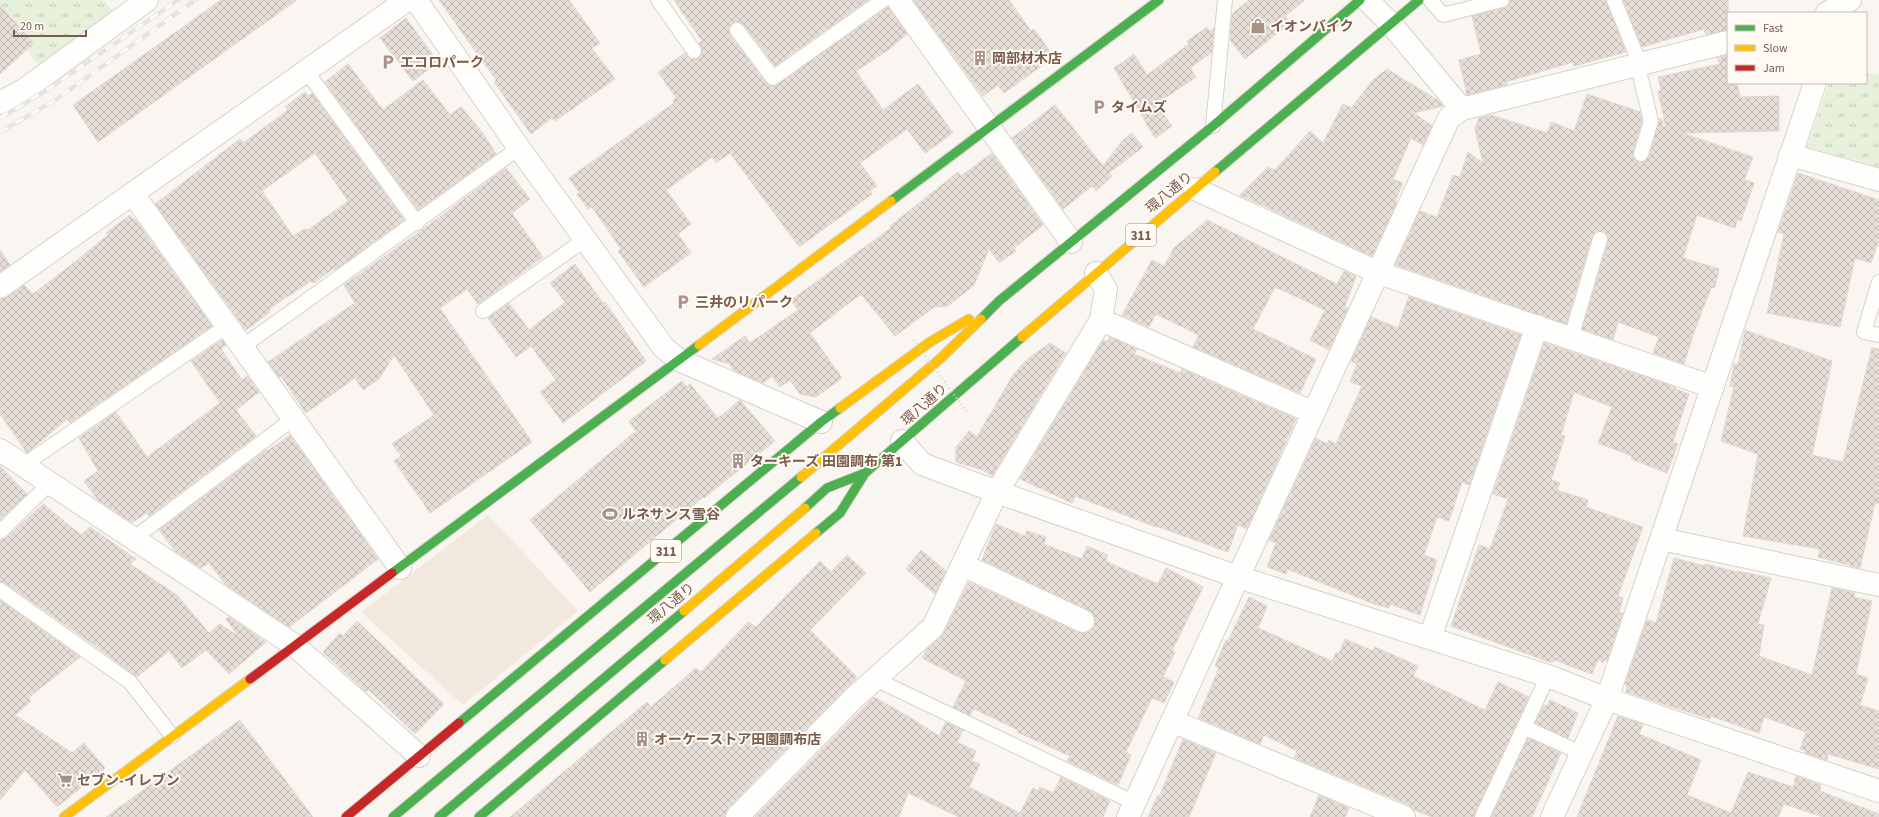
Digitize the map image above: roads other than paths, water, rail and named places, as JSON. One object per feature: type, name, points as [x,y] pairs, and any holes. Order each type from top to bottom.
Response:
[{"type":"main road","points":[[64,817],[679,360],[1159,0]]},
{"type":"main road","name":"環八通り","points":[[393,817],[764,508],[941,358],[999,301],[1213,126],[1360,0]]},
{"type":"main road","name":"環八通り","points":[[439,817],[785,526],[827,488],[865,473],[1096,273],[1419,0]]},
{"type":"main road","name":"311","points":[[346,817],[821,422],[930,342],[999,301]]},
{"type":"main road","points":[[483,816],[840,513],[865,473]]},
{"type":"street","points":[[0,104],[24,90],[147,0]]},
{"type":"street","points":[[0,287],[307,72],[407,0]]},
{"type":"street","points":[[416,0],[519,148],[664,348],[679,360],[821,422]]},
{"type":"street","points":[[898,0],[1071,242]]},
{"type":"street","points":[[1367,0],[1391,24],[1462,110]]},
{"type":"street","points":[[1818,0],[1825,12]]},
{"type":"street","points":[[1828,12],[1850,0]]},
{"type":"street","points":[[1131,810],[1449,118],[1462,110],[1727,42]]},
{"type":"street","points":[[1552,817],[1607,699],[1815,84]]},
{"type":"street","points":[[1790,155],[1879,180]]},
{"type":"street","points":[[1196,189],[1379,273],[1713,387]]},
{"type":"street","points":[[133,194],[400,568]]},
{"type":"street","points":[[736,817],[854,697],[933,627],[997,492],[1101,320],[1106,289],[1096,273]]},
{"type":"street","points":[[1101,320],[1314,413]]},
{"type":"street","points":[[1430,638],[1537,326]]},
{"type":"street","points":[[902,441],[922,464],[997,492],[1238,577],[1548,676],[1607,699],[1879,791]]},
{"type":"street","points":[[0,450],[49,484],[294,645],[419,756]]},
{"type":"street","points":[[1661,539],[1879,585]]},
{"type":"street","points":[[962,565],[1083,621]]},
{"type":"street","points":[[1172,721],[1404,817]]},
{"type":"lane","points":[[658,0],[694,51]]},
{"type":"lane","points":[[738,30],[773,78],[883,0]]},
{"type":"lane","points":[[1213,126],[1226,0]]},
{"type":"lane","points":[[1430,0],[1444,15],[1502,0]]},
{"type":"lane","points":[[1614,0],[1640,64],[1640,76],[1651,121],[1641,154]]},
{"type":"lane","points":[[307,72],[418,223]]},
{"type":"lane","points":[[242,347],[418,223],[519,148]]},
{"type":"lane","points":[[1571,338],[1600,239]]},
{"type":"lane","points":[[483,311],[586,240]]},
{"type":"lane","points":[[1879,282],[1864,332],[1879,335]]},
{"type":"lane","points":[[22,466],[227,326]]},
{"type":"lane","points":[[133,539],[293,419]]},
{"type":"lane","points":[[0,532],[49,484]]},
{"type":"lane","points":[[3,596],[130,682],[172,736]]},
{"type":"lane","points":[[1482,817],[1548,676]]},
{"type":"lane","points":[[875,679],[1131,810]]},
{"type":"lane","points":[[1524,727],[1581,753]]},
{"type":"railway","points":[[0,118],[47,90],[178,0]]},
{"type":"railway","points":[[0,132],[54,101],[195,0]]},
{"type":"place","name":"イオンバイク","points":[[1258,26]]},
{"type":"place","name":"岡部材木店","points":[[980,58]]},
{"type":"place","name":"エコロパーク","points":[[388,62]]},
{"type":"place","name":"タイムズ","points":[[1099,107]]},
{"type":"place","name":"三井のリパーク","points":[[683,302]]},
{"type":"place","name":"ターキーズ 田園調布 第1","points":[[738,461]]},
{"type":"place","name":"ルネサンス雪谷","points":[[610,514]]},
{"type":"place","name":"オーケーストア田園調布店","points":[[642,739]]},
{"type":"place","name":"セブン-イレブン","points":[[65,780]]}]
